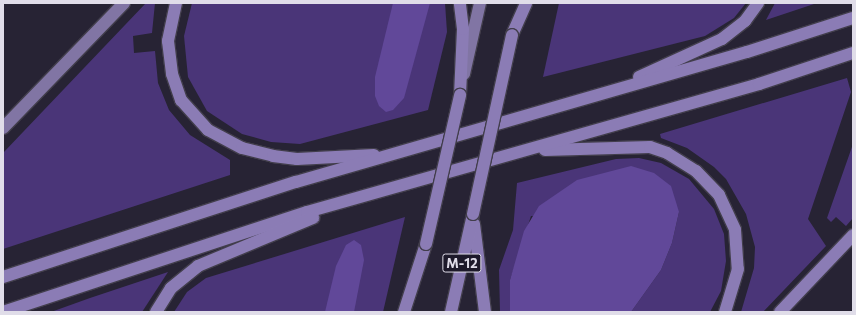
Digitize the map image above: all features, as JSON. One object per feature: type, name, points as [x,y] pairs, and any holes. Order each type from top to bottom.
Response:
[{"type":"highway","points":[[176,3],[168,42],[175,86],[190,112],[219,137],[249,150],[297,159],[397,154]]},
{"type":"highway","points":[[411,312],[460,95],[463,29],[460,3]]},
{"type":"highway","points":[[485,312],[473,214],[512,35],[526,3]]},
{"type":"highway","points":[[602,94],[722,39],[745,21],[758,3]]},
{"type":"highway","points":[[3,277],[296,182],[602,94],[853,18]]},
{"type":"highway","points":[[4,312],[218,240],[378,192],[759,84],[853,53]]},
{"type":"highway","points":[[521,151],[632,145],[667,153],[696,171],[719,195],[735,230],[738,269],[725,312]]},
{"type":"highway","points":[[156,312],[171,288],[198,266],[378,192]]},
{"type":"highway","name":"М-12","points":[[451,312],[473,214]]},
{"type":"highway","points":[[780,312],[853,236]]},
{"type":"highway","points":[[404,312],[426,244]]},
{"type":"main road","points":[[3,128],[124,3]]},
{"type":"main road","points":[[460,95],[480,3]]},
{"type":"main road","points":[[512,35],[520,3]]},
{"type":"shaded area","points":[[155,3],[152,33],[133,36],[134,53],[155,51],[158,83],[169,110],[190,135],[230,160],[230,175],[3,249],[3,153],[145,4]]},
{"type":"shaded area","points":[[192,3],[445,3],[447,32],[428,110],[300,144],[271,142],[242,134],[207,111],[188,77],[184,36]]},
{"type":"shaded area","points":[[393,3],[430,3],[404,98],[393,110],[386,112],[379,106],[375,96],[375,77]]},
{"type":"shaded area","points":[[559,3],[746,3],[734,18],[705,36],[543,77]]},
{"type":"shaded area","points":[[775,3],[817,3],[766,20]]},
{"type":"shaded area","points":[[847,78],[851,92],[808,219],[826,246],[763,312],[741,312],[754,268],[755,247],[746,214],[726,179],[714,167],[687,148],[661,138],[660,134]]},
{"type":"shaded area","points":[[853,144],[853,218],[846,226],[836,217],[831,222],[827,218]]},
{"type":"shaded area","points":[[639,158],[661,163],[689,179],[714,209],[724,234],[726,261],[721,291],[710,312],[631,312],[661,270],[672,243],[679,212],[531,216],[510,280],[510,312],[500,312],[499,270],[513,230],[517,183],[616,159]]},
{"type":"shaded area","points":[[631,166],[654,173],[671,186],[679,212],[672,243],[661,270],[631,312],[510,312],[510,280],[524,231],[539,206],[577,180]]},
{"type":"shaded area","points":[[405,217],[383,312],[174,312],[187,292],[206,278]]},
{"type":"shaded area","points":[[354,240],[361,245],[364,260],[354,312],[325,312],[336,266],[346,245]]},
{"type":"shaded area","points":[[168,272],[142,312],[51,312],[90,298]]}]
